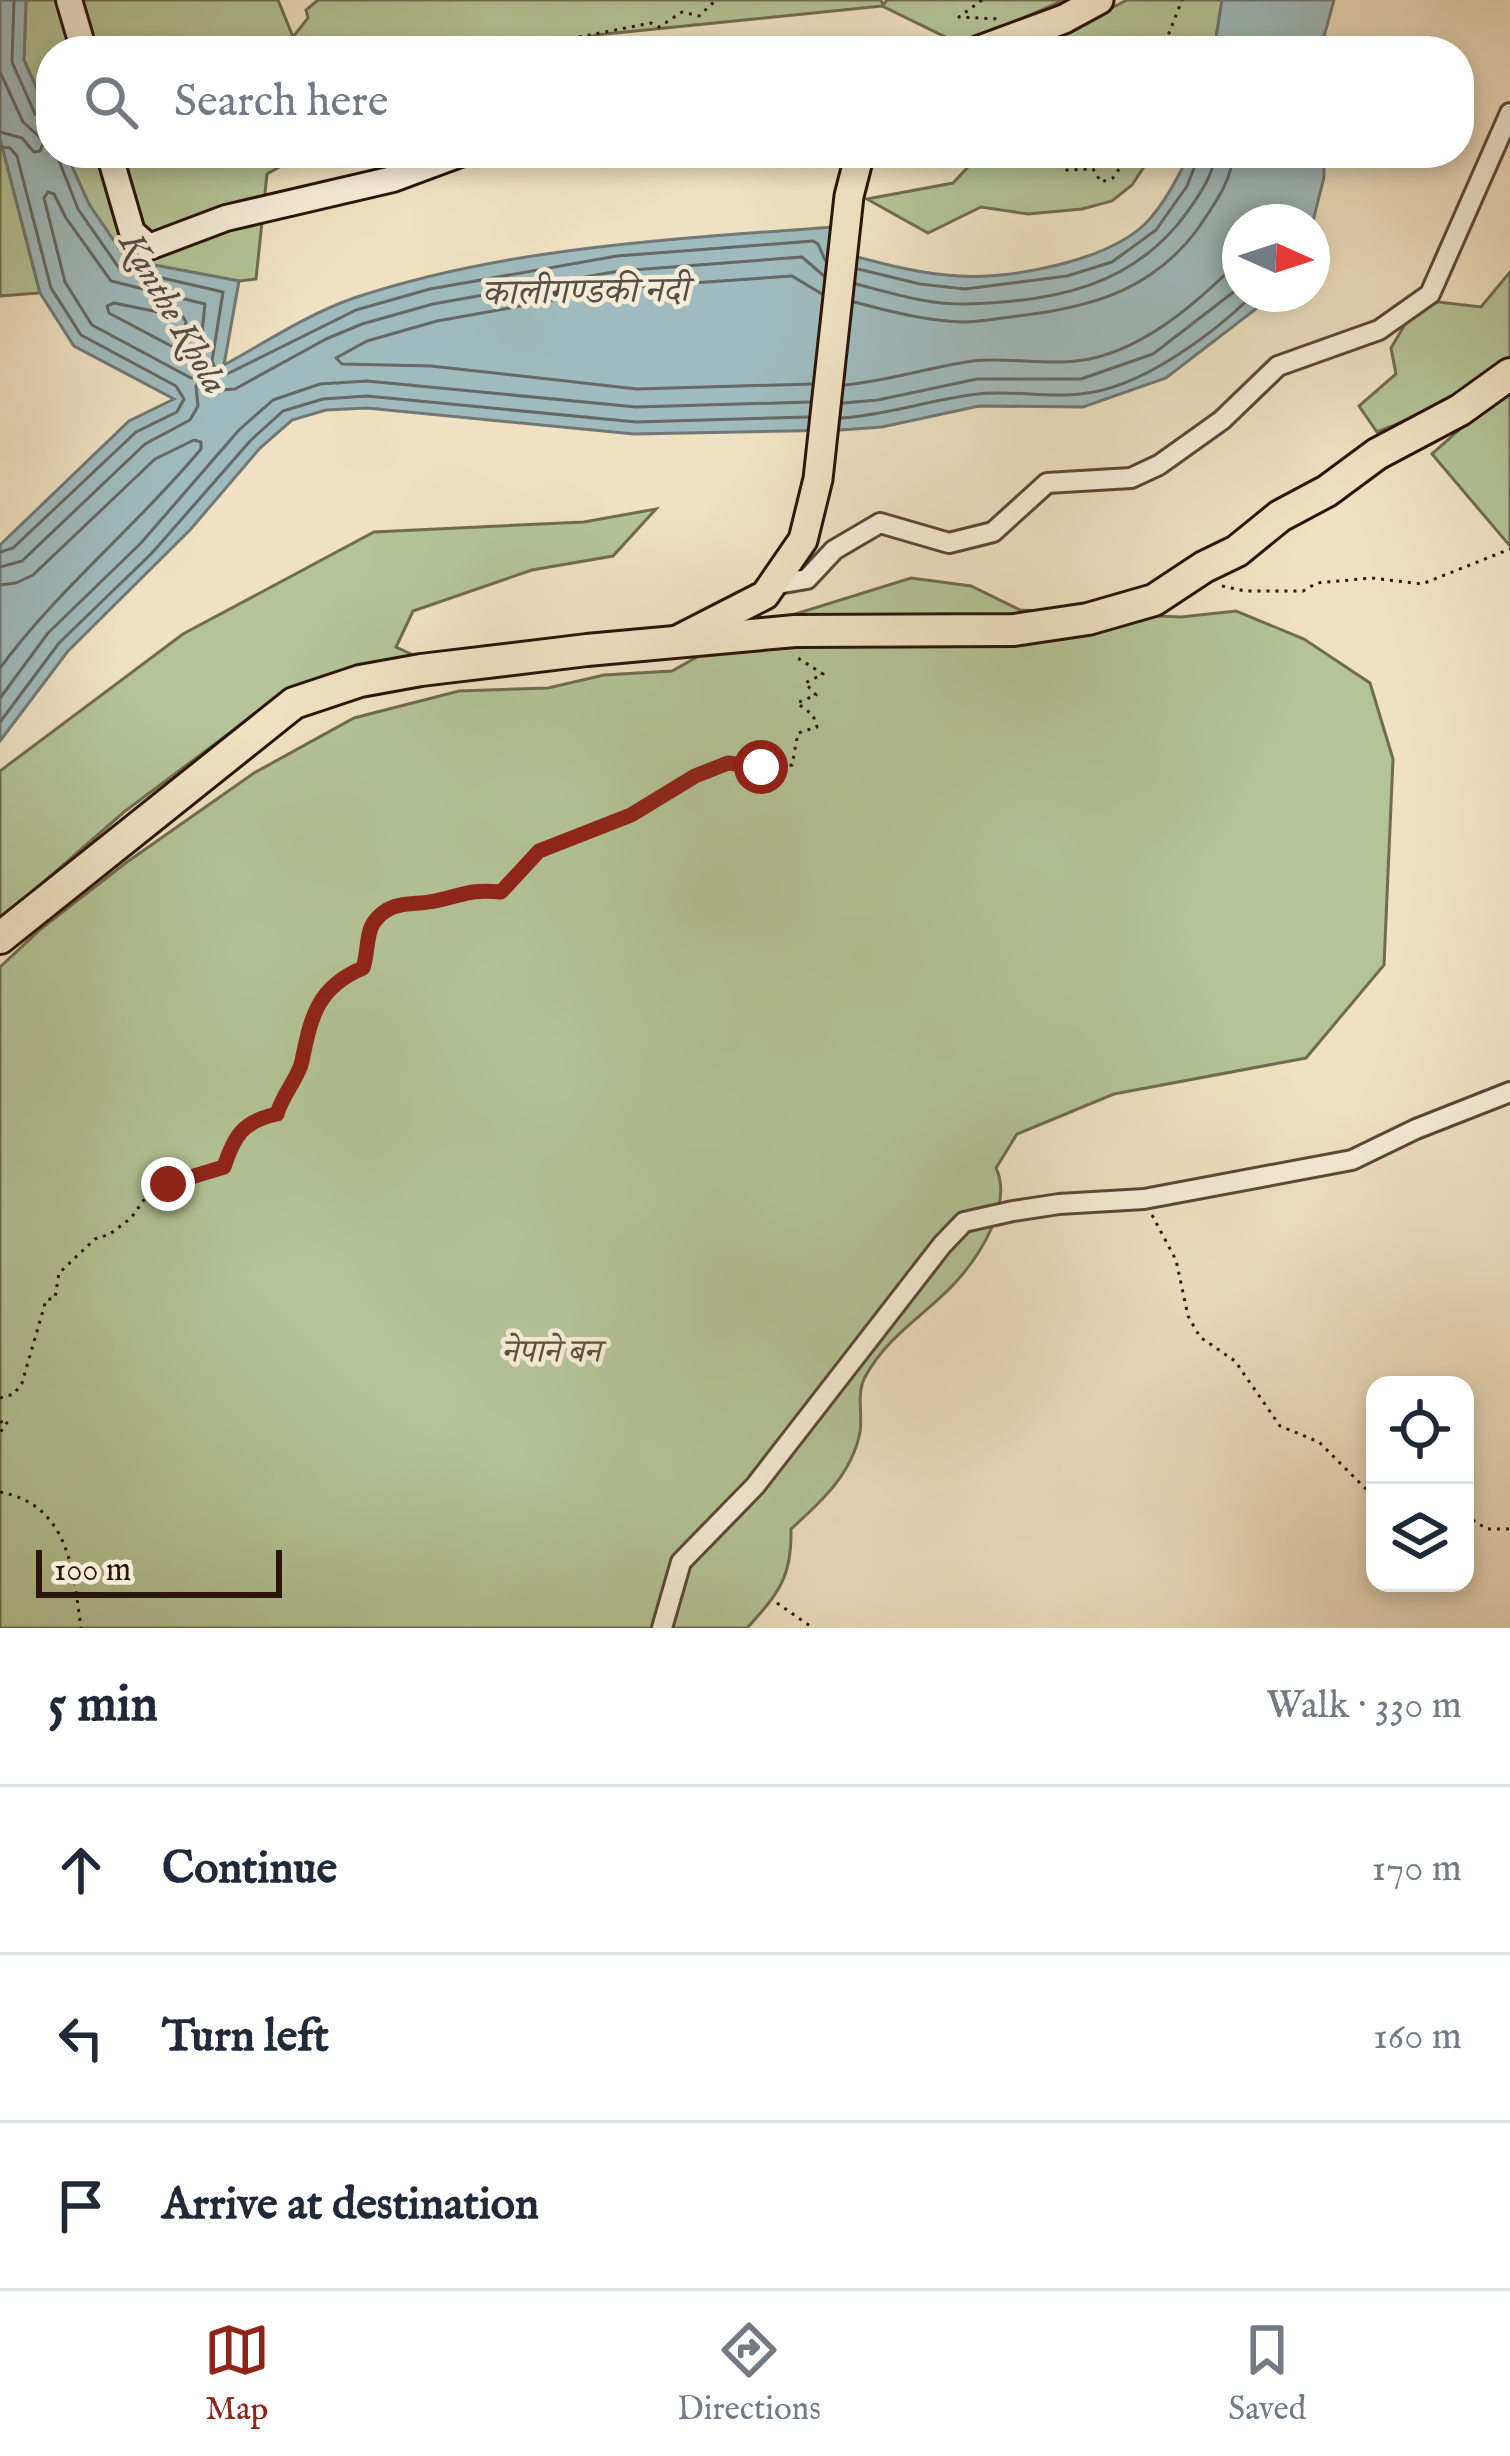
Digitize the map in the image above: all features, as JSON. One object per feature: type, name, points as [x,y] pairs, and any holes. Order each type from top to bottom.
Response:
[{"type":"highway","points":[[0,938],[294,703],[360,682],[422,670],[671,643],[795,631],[1014,630],[1088,619],[1154,600],[1237,551],[1280,516],[1327,491],[1377,454],[1460,410],[1510,374]]},
{"type":"main road","points":[[69,0],[80,36]]},
{"type":"main road","points":[[1020,36],[1099,0]]},
{"type":"main road","points":[[114,168],[133,232],[149,247],[226,218],[423,168]]},
{"type":"main road","points":[[671,643],[765,595],[803,540],[818,479],[849,196],[856,168]]},
{"type":"street","points":[[772,585],[806,580],[834,550],[880,523],[949,543],[993,532],[1047,483],[1131,478],[1160,465],[1222,420],[1278,366],[1379,330],[1430,294],[1510,113]]},
{"type":"street","points":[[662,1628],[681,1562],[755,1486],[964,1222],[1059,1204],[1144,1199],[1352,1160],[1510,1092]]},
{"type":"path","points":[[583,36],[651,22],[659,27],[682,12],[699,16],[716,0]]},
{"type":"path","points":[[982,0],[959,17],[1017,19],[1007,36]]},
{"type":"path","points":[[1168,36],[1182,0]]},
{"type":"path","points":[[1064,168],[1093,169],[1101,182],[1113,178],[1120,168]]},
{"type":"path","points":[[1204,567],[1222,587],[1304,591],[1317,583],[1372,578],[1422,584],[1510,549]]},
{"type":"path","points":[[0,1398],[14,1394],[22,1383],[46,1300],[56,1298],[58,1273],[131,1218],[148,1193],[224,1167],[240,1129],[253,1119],[277,1114],[283,1092],[302,1065],[303,1043],[316,1008],[344,976],[363,968],[370,926],[385,911],[408,900],[431,902],[471,889],[501,892],[539,851],[631,815],[695,776],[728,763],[792,765],[798,733],[817,728],[813,715],[797,704],[816,695],[805,683],[823,674],[793,655],[790,647],[795,631]]},
{"type":"path","points":[[1144,1199],[1175,1260],[1188,1316],[1200,1337],[1234,1361],[1280,1426],[1319,1442],[1366,1489]]},
{"type":"path","points":[[0,1422],[8,1421],[0,1433]]},
{"type":"path","points":[[0,1492],[28,1498],[60,1535],[72,1568],[81,1628]]},
{"type":"path","points":[[1474,1520],[1487,1528],[1510,1529]]},
{"type":"path","points":[[777,1603],[813,1628]]},
{"type":"green space","points":[[26,0],[278,0],[293,36],[36,36],[36,87],[24,60]]},
{"type":"green space","points":[[318,0],[881,0],[883,5],[887,0],[1064,0],[982,36],[944,36],[882,6],[596,35],[294,36],[308,18],[306,10]]},
{"type":"green space","points":[[1127,0],[1222,0],[1216,36],[1058,36]]},
{"type":"green space","points":[[0,138],[40,293],[0,296]]},
{"type":"green space","points":[[72,168],[278,168],[267,174],[256,279],[239,281],[127,260],[88,204]]},
{"type":"green space","points":[[967,168],[1143,168],[1112,201],[1028,214],[981,207],[928,233],[867,199],[953,183]]},
{"type":"green space","points":[[1510,272],[1510,361],[1446,401],[1377,432],[1359,406],[1396,374],[1391,348],[1407,321],[1430,301],[1481,307]]},
{"type":"green space","points":[[1510,385],[1510,546],[1432,454]]},
{"type":"green space","points":[[656,509],[613,556],[532,570],[413,611],[396,647],[426,661],[279,696],[124,812],[0,920],[0,771],[183,634],[374,532],[584,522]]},
{"type":"green space","name":"नेपाने बन","points":[[911,578],[971,586],[1020,610],[1181,617],[1236,611],[1304,639],[1370,683],[1393,759],[1384,965],[1306,1058],[1114,1094],[1017,1134],[996,1168],[1000,1197],[983,1244],[954,1284],[895,1338],[865,1377],[860,1432],[850,1461],[824,1498],[791,1529],[789,1560],[781,1583],[747,1628],[0,1628],[0,967],[127,862],[254,773],[354,718],[459,691],[548,688],[604,675],[672,671],[747,629]]},
{"type":"water","points":[[0,0],[26,0],[24,60],[36,87],[36,168],[73,168],[89,204],[127,260],[239,281],[224,365],[354,298],[531,256],[833,227],[831,250],[927,273],[1005,274],[1083,258],[1128,237],[1158,208],[1182,168],[1324,168],[1317,204],[1222,204],[1222,312],[1252,312],[1166,378],[1083,407],[979,406],[882,427],[841,430],[634,434],[367,408],[326,410],[292,420],[68,651],[0,741],[0,545],[129,421],[174,399],[74,346],[40,293],[0,138]]},
{"type":"water","points":[[1222,0],[1334,0],[1324,36],[1216,36]]},
{"type":"route","points":[[168,1184],[224,1167],[240,1129],[253,1119],[277,1114],[283,1092],[302,1065],[303,1043],[316,1008],[344,976],[363,968],[370,926],[385,911],[408,900],[431,902],[471,889],[501,892],[539,851],[631,815],[695,776],[728,763],[761,767]]},
{"type":"water label","name":"कालीगण्डकी नदी","points":[[585,290]]},
{"type":"water label","name":"Kanthe Khola","points":[[175,312]]}]
